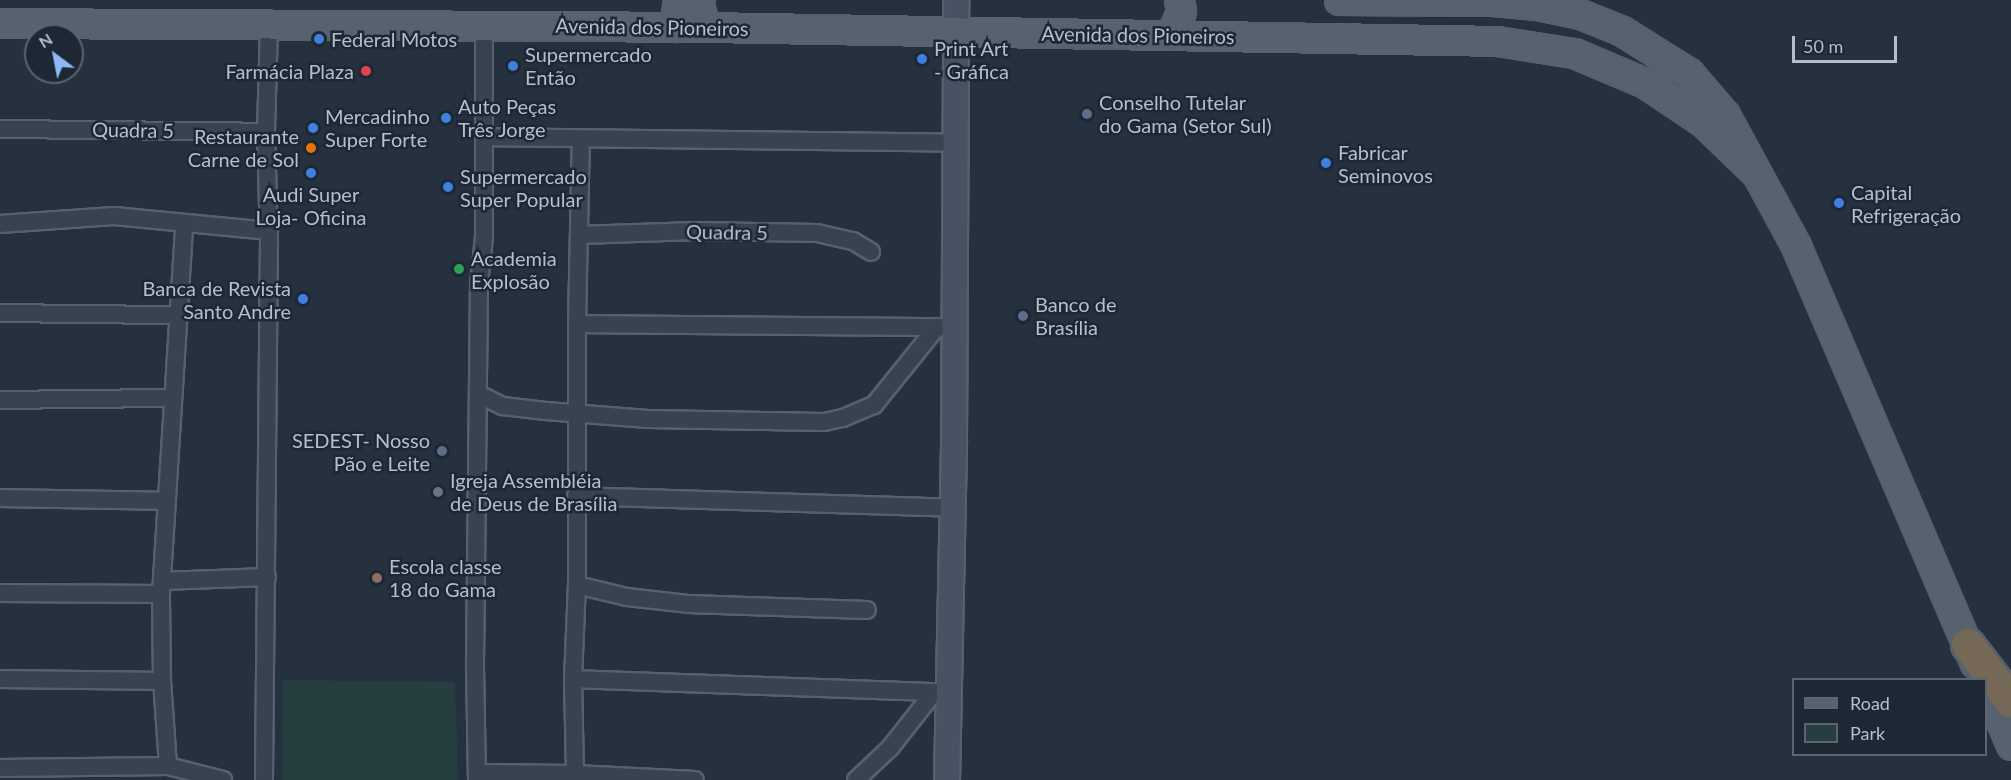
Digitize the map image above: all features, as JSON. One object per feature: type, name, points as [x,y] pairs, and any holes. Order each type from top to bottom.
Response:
[{"type":"highway","points":[[1968,645],[2011,701]]},
{"type":"main road","points":[[152,23],[166,16],[170,0]]},
{"type":"main road","points":[[674,27],[678,0]]},
{"type":"main road","points":[[700,0],[699,6],[706,27]]},
{"type":"main road","points":[[1171,35],[1180,11],[1179,0]]},
{"type":"main road","points":[[1340,0],[1492,1],[1537,5],[1580,14],[1622,31],[1689,73],[1725,115],[1796,246],[1982,678]]},
{"type":"main road","points":[[1574,54],[1583,33],[1580,14]]},
{"type":"main road","name":"Avenida dos Pioneiros","points":[[0,22],[706,27],[1497,41],[1574,54],[1646,83],[1703,122],[1754,171]]},
{"type":"main road","points":[[1987,688],[2011,745]]},
{"type":"street","points":[[947,780],[942,693],[953,508],[946,327],[956,143],[956,0]]},
{"type":"street","points":[[264,780],[269,231],[266,132],[269,25]]},
{"type":"street","points":[[484,25],[484,237],[479,284],[475,664],[477,776],[574,774],[695,780]]},
{"type":"street","name":"Quadra 5","points":[[0,129],[266,132]]},
{"type":"street","points":[[485,137],[956,143]]},
{"type":"street","points":[[574,774],[573,679],[577,585],[577,324],[581,140]]},
{"type":"street","points":[[0,224],[114,216],[269,231]]},
{"type":"street","points":[[168,766],[162,681],[161,587],[176,315],[184,224]]},
{"type":"street","name":"Quadra 5","points":[[579,235],[696,231],[817,233],[853,241],[871,252]]},
{"type":"street","points":[[0,313],[176,315]]},
{"type":"street","points":[[577,324],[946,327]]},
{"type":"street","points":[[478,394],[504,406],[577,412],[700,420],[824,422],[843,418],[874,405],[946,327]]},
{"type":"street","points":[[0,400],[173,398]]},
{"type":"street","points":[[576,496],[953,508]]},
{"type":"street","points":[[0,498],[166,501]]},
{"type":"street","points":[[0,593],[161,587],[267,577]]},
{"type":"street","points":[[577,585],[627,597],[688,604],[867,610]]},
{"type":"street","points":[[0,679],[162,681]]},
{"type":"street","points":[[573,679],[942,693]]},
{"type":"street","points":[[856,780],[942,693]]},
{"type":"street","points":[[0,768],[168,766],[223,780]]},
{"type":"green space","points":[[283,680],[455,682],[458,780],[282,780]]},
{"type":"place","name":"Federal Motos","points":[[319,39]]},
{"type":"place","name":"Print Art - Gráfica","points":[[922,59]]},
{"type":"place","name":"Supermercado Então","points":[[513,66]]},
{"type":"place","name":"Farmácia Plaza","points":[[366,71]]},
{"type":"place","name":"Conselho Tutelar do Gama (Setor Sul)","points":[[1087,114]]},
{"type":"place","name":"Auto Peças Três Jorge","points":[[446,118]]},
{"type":"place","name":"Mercadinho Super Forte","points":[[313,128]]},
{"type":"place","name":"Restaurante Carne de Sol","points":[[311,148]]},
{"type":"place","name":"Fabricar Seminovos","points":[[1326,163]]},
{"type":"place","name":"Audi Super Loja- Oficina","points":[[311,173]]},
{"type":"place","name":"Supermercado Super Popular","points":[[448,187]]},
{"type":"place","name":"Capital Refrigeração","points":[[1839,203]]},
{"type":"place","name":"Academia Explosão","points":[[459,269]]},
{"type":"place","name":"Banca de Revista Santo Andre","points":[[303,299]]},
{"type":"place","name":"Banco de Brasília","points":[[1023,316]]},
{"type":"place","name":"SEDEST- Nosso Pão e Leite","points":[[442,451]]},
{"type":"place","name":"Igreja Assembléia de Deus de Brasília","points":[[438,492]]},
{"type":"place","name":"Escola classe 18 do Gama","points":[[377,578]]}]
